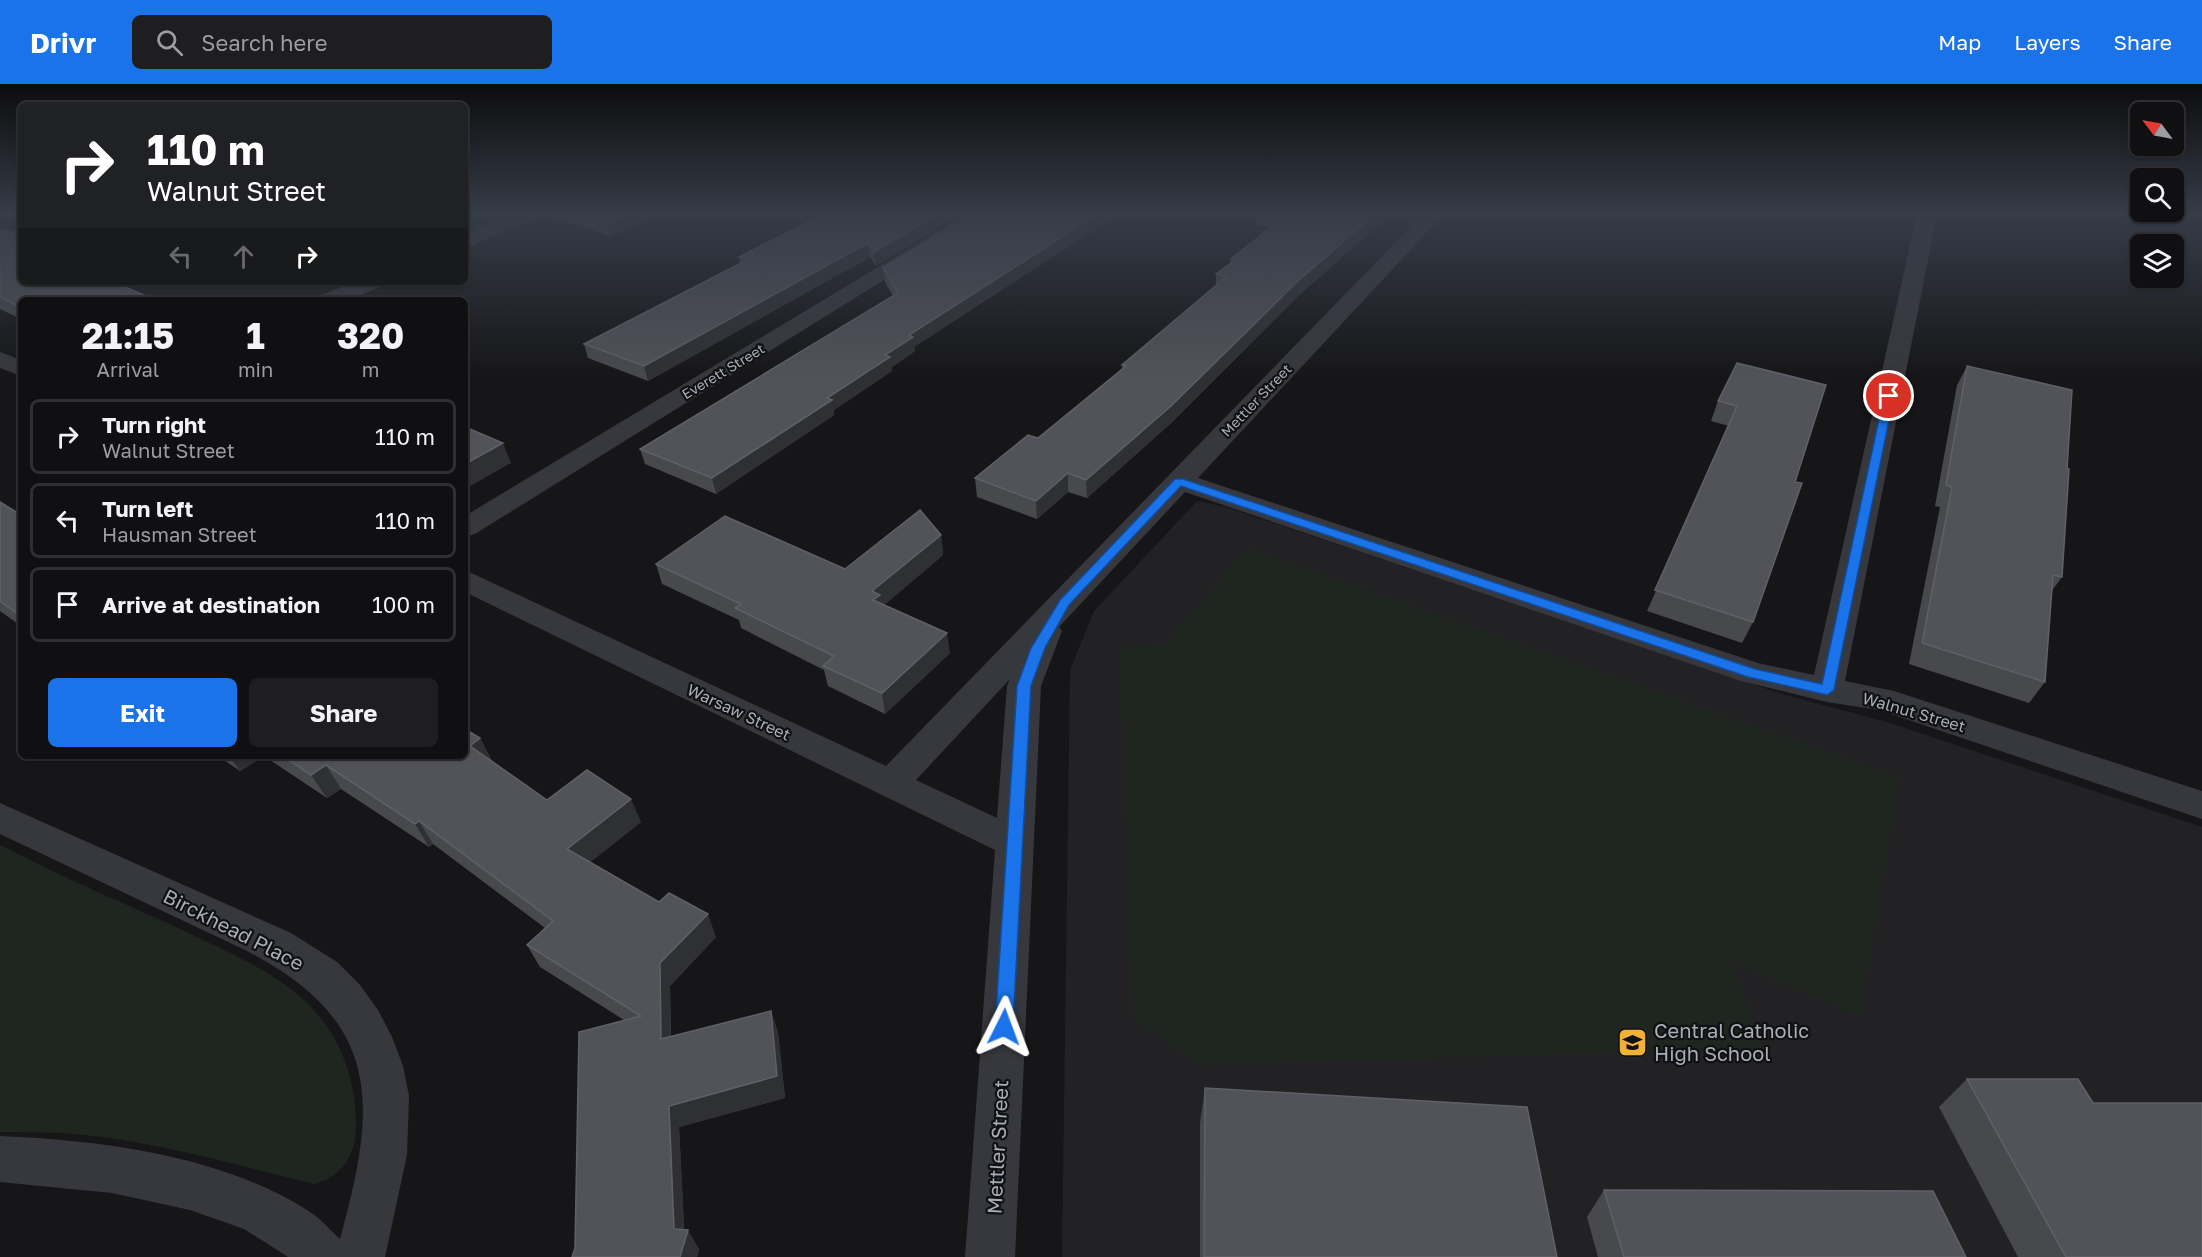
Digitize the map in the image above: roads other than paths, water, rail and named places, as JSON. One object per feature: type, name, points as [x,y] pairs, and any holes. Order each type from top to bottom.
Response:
[{"type":"street","name":"Everett Street","points":[[468,526],[890,269]]},
{"type":"street","name":"Mettler Street","points":[[890,784],[1382,269]]},
{"type":"street","points":[[1827,690],[1916,269]]},
{"type":"street","points":[[337,297],[365,285]]},
{"type":"street","points":[[0,359],[18,368]]},
{"type":"street","name":"Walnut Street","points":[[1179,481],[1753,673],[1827,690],[1882,699],[2202,805]]},
{"type":"street","name":"Warsaw Street","points":[[468,581],[1014,843]]},
{"type":"street","name":"Mettler Street","points":[[990,1257],[1024,686],[1050,624],[1079,586]]},
{"type":"street","name":"Birckhead Place","points":[[0,817],[63,849],[260,938],[304,961],[335,987],[360,1017],[378,1054],[387,1096],[387,1131],[360,1257]]},
{"type":"street","points":[[0,1159],[41,1160],[188,1185],[243,1204],[293,1229],[322,1257]]},
{"type":"place","name":"Central Catholic High School","points":[[1633,1042]]}]
